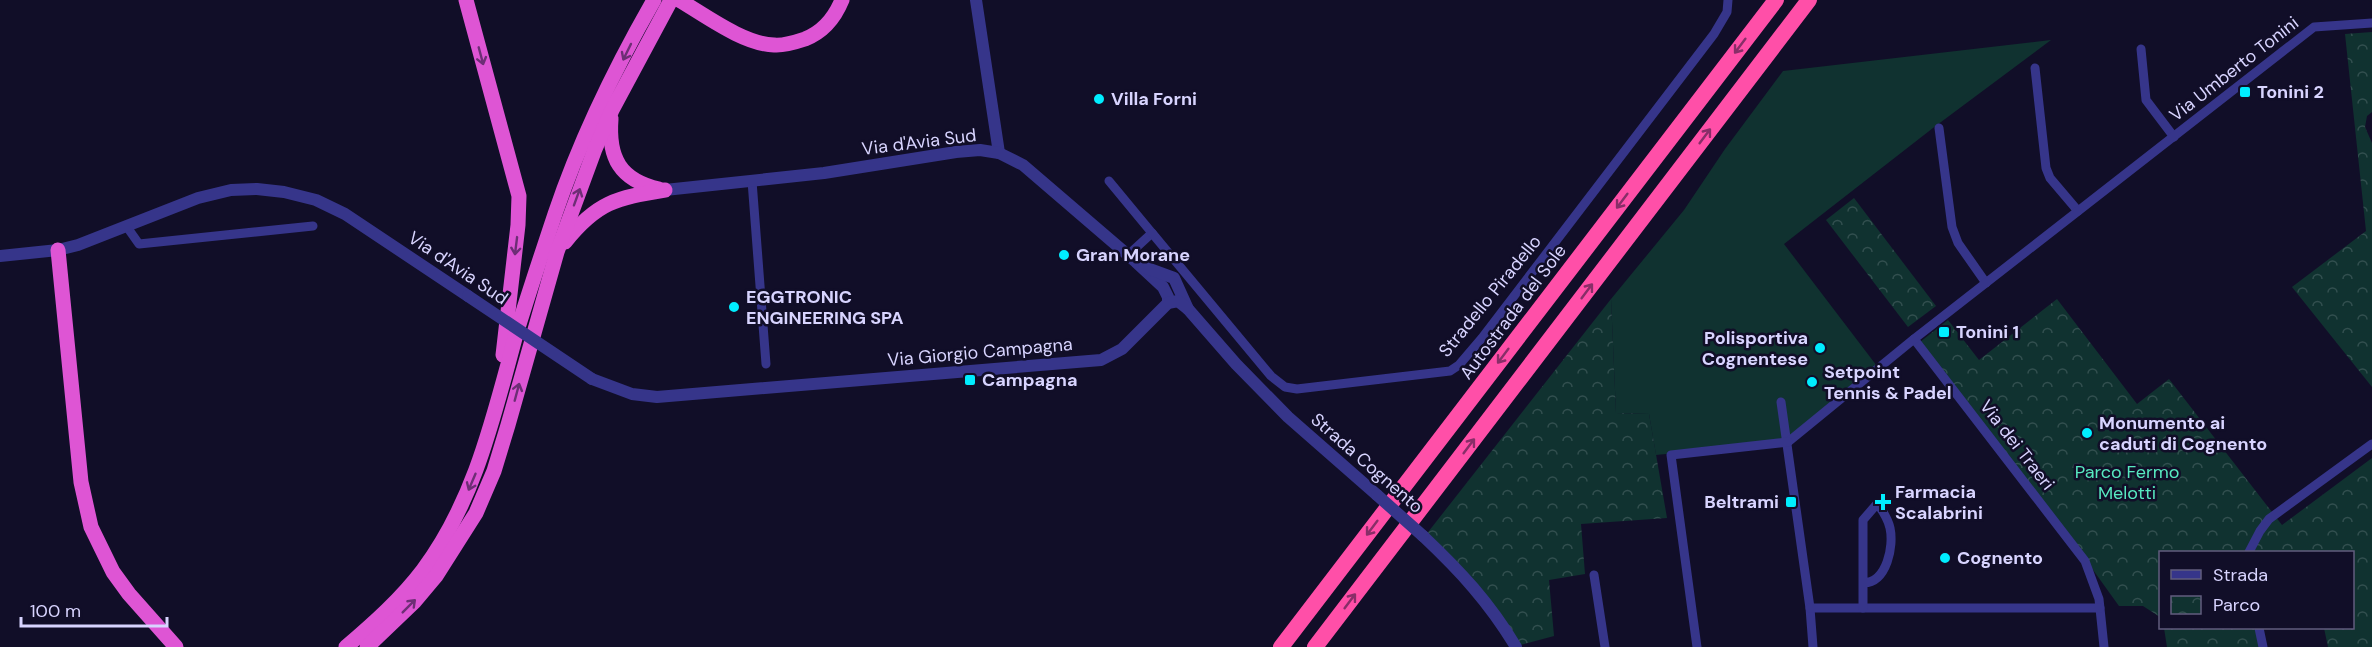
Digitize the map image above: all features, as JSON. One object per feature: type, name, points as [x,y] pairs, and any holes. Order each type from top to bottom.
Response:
[{"type":"highway","points":[[466,0],[519,196],[516,247],[503,360],[492,426]]},
{"type":"highway","points":[[346,647],[385,613],[424,568],[460,510],[492,426],[512,351],[555,213],[580,145],[654,0]]},
{"type":"highway","points":[[367,647],[415,601],[436,576],[476,513],[494,471],[557,252],[595,149],[612,110],[671,0]]},
{"type":"highway","points":[[679,0],[744,38],[774,45],[813,36],[837,12],[842,0]]},
{"type":"highway","name":"Autostrada del Sole","points":[[1281,647],[1776,0]]},
{"type":"highway","points":[[1315,647],[1809,0]]},
{"type":"highway","points":[[612,110],[610,132],[615,159],[623,171],[635,181],[665,190]]},
{"type":"highway","points":[[557,252],[578,226],[603,206],[635,195],[665,190]]},
{"type":"highway","points":[[58,250],[81,482],[91,526],[118,580],[176,647]]},
{"type":"street","points":[[976,0],[999,153]]},
{"type":"street","name":"Stradello Piradello","points":[[1152,233],[1270,376],[1286,387],[1297,389],[1450,372],[1482,338],[1714,34],[1727,12],[1728,0]]},
{"type":"street","name":"Via Umberto Tonini","points":[[1788,442],[1914,339],[2314,27],[2372,23]]},
{"type":"street","name":"Via Umberto Tonini","points":[[2141,48],[2146,100],[2174,137]]},
{"type":"street","points":[[2035,68],[2046,168],[2050,178],[2078,211]]},
{"type":"street","points":[[1939,128],[1952,227],[1958,243],[1986,283]]},
{"type":"street","name":"Via d'Avia Sud","points":[[665,190],[825,173],[956,152],[980,150],[999,153]]},
{"type":"street","name":"Strada Cognento","points":[[999,153],[1023,165],[1132,258],[1163,287],[1171,302],[1178,301],[1188,309],[1206,332],[1288,417],[1461,572],[1489,606],[1516,647]]},
{"type":"street","points":[[752,181],[766,364]]},
{"type":"street","points":[[1109,181],[1152,233],[1132,258]]},
{"type":"street","name":"Via d'Avia Sud","points":[[0,256],[58,250],[78,245],[198,198],[231,190],[257,189],[284,192],[316,200],[345,214],[592,379],[632,394],[657,397],[768,389]]},
{"type":"street","points":[[127,227],[139,244],[313,225]]},
{"type":"street","name":"Strada Cognento","points":[[1132,258],[1152,271],[1174,278],[1188,309]]},
{"type":"street","name":"Via Giorgio Campagna","points":[[768,389],[1101,360],[1122,349],[1171,302]]},
{"type":"street","name":"Via dei Traeri","points":[[1914,339],[2085,561],[2099,600],[2104,647]]},
{"type":"street","points":[[1781,402],[1810,608],[1813,647]]},
{"type":"street","points":[[1697,647],[1671,455],[1788,442]]},
{"type":"street","points":[[2250,551],[2269,519],[2372,444]]},
{"type":"street","points":[[1863,608],[1863,520],[1875,505],[1879,506],[1891,531],[1888,561],[1884,572],[1864,583]]},
{"type":"street","points":[[1594,576],[1605,647]]},
{"type":"street","points":[[1810,608],[2100,608]]},
{"type":"street","points":[[2259,629],[2263,647]]},
{"type":"green space","points":[[2372,32],[2372,112],[2367,116],[2365,127],[2372,143],[2372,387],[2292,287],[2366,231],[2345,34]]},
{"type":"green space","points":[[2051,40],[1784,244],[1880,370],[1787,442],[1656,455],[1649,414],[1616,413],[1611,299],[1684,210],[1725,149],[1783,71]]},
{"type":"green space","points":[[1854,198],[1936,306],[1908,327],[1826,220]]},
{"type":"green space","points":[[1611,299],[1616,413],[1649,414],[1667,518],[1581,524],[1585,574],[1549,580],[1554,636],[1520,645],[1425,536]]},
{"type":"green space","name":"Parco Fermo Melotti","points":[[2057,299],[2137,404],[2169,379],[2282,525],[2372,458],[2372,647],[2328,647],[2324,629],[2354,629],[2354,551],[2159,551],[2159,616],[2143,606],[2119,606],[1920,342],[1948,320],[1979,360]]},
{"type":"green space","points":[[2164,629],[2257,629],[2261,647],[2167,647]]},
{"type":"place","name":"Tonini 2","points":[[2245,92]]},
{"type":"place","name":"Villa Forni","points":[[1099,99]]},
{"type":"place","name":"Gran Morane","points":[[1064,255]]},
{"type":"place","name":"EGGTRONIC ENGINEERING SPA","points":[[734,307]]},
{"type":"place","name":"Tonini 1","points":[[1944,332]]},
{"type":"place","name":"Polisportiva Cognentese","points":[[1820,348]]},
{"type":"place","name":"Campagna","points":[[970,380]]},
{"type":"place","name":"Setpoint Tennis & Padel","points":[[1812,382]]},
{"type":"place","name":"Monumento ai caduti di Cognento","points":[[2087,433]]},
{"type":"place","name":"Beltrami","points":[[1791,502]]},
{"type":"place","name":"Farmacia Scalabrini","points":[[1883,502]]},
{"type":"place","name":"Cognento","points":[[1945,558]]}]
